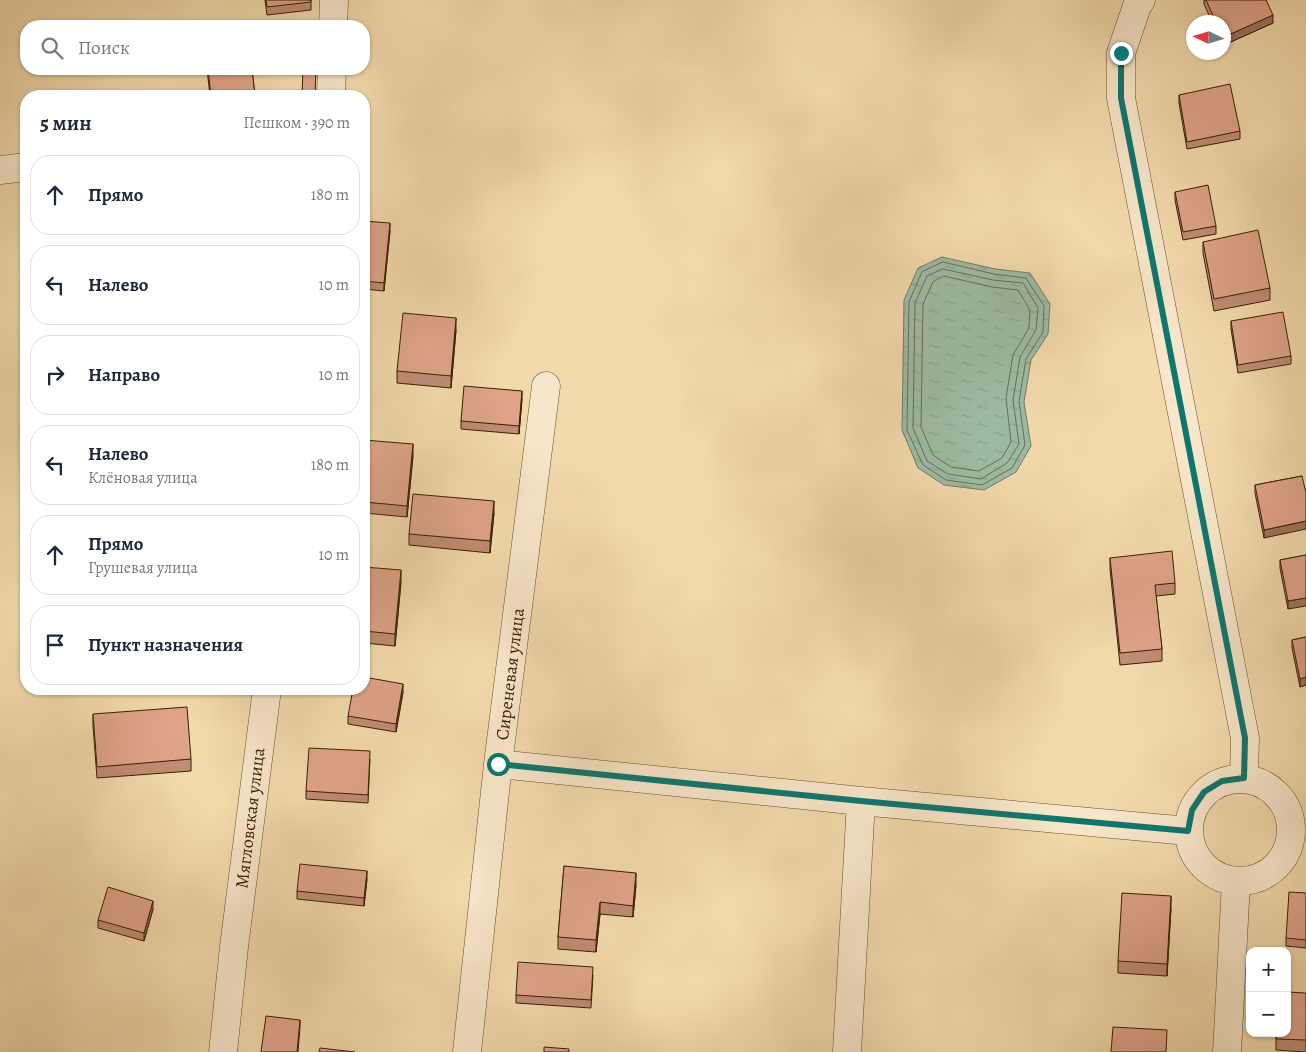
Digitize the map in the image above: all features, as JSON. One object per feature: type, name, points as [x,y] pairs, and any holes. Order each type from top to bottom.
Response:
[{"type":"street","points":[[333,20],[334,0]]},
{"type":"street","points":[[1141,0],[1137,6],[1121,53],[1121,98],[1245,738],[1244,778]]},
{"type":"street","points":[[331,90],[332,75]]},
{"type":"street","points":[[0,170],[20,168]]},
{"type":"street","name":"Сиреневая улица","points":[[467,1052],[498,764],[546,386]]},
{"type":"street","name":"Мягловская улица","points":[[223,1052],[234,947],[266,695]]},
{"type":"street","points":[[498,764],[861,801],[1188,831]]},
{"type":"street","points":[[1244,778],[1264,784],[1280,797],[1298,838],[1272,870],[1255,880],[1236,882],[1218,877],[1202,866],[1191,850],[1188,831],[1192,810],[1204,792],[1222,781],[1244,778]]},
{"type":"street","points":[[847,1052],[861,801]]},
{"type":"street","points":[[1227,1052],[1236,882]]},
{"type":"water","points":[[942,257],[995,269],[1030,273],[1050,304],[1048,334],[1031,360],[1024,402],[1031,446],[1016,472],[984,490],[944,485],[918,468],[902,430],[904,300],[918,268]]},
{"type":"building","points":[[266,0],[311,0],[311,2],[267,7]]},
{"type":"building","points":[[1206,0],[1266,0],[1273,15],[1231,34],[1231,15],[1213,15]]},
{"type":"building","points":[[209,75],[253,75],[254,90],[210,90]]},
{"type":"building","points":[[303,75],[316,75],[315,90],[302,90]]},
{"type":"building","points":[[1230,84],[1240,131],[1187,142],[1179,95]]},
{"type":"building","points":[[1208,185],[1216,226],[1183,232],[1175,192]]},
{"type":"building","points":[[370,221],[390,223],[384,283],[370,282]]},
{"type":"building","points":[[1258,230],[1270,288],[1214,299],[1203,242]]},
{"type":"building","points":[[1283,312],[1291,356],[1238,365],[1231,321]]},
{"type":"building","points":[[403,313],[456,318],[451,376],[397,371]]},
{"type":"building","points":[[464,386],[522,391],[519,426],[461,421]]},
{"type":"building","points":[[370,440],[413,444],[407,506],[370,503]]},
{"type":"building","points":[[1302,476],[1306,493],[1306,521],[1264,530],[1255,485]]},
{"type":"building","points":[[413,494],[494,501],[490,541],[409,534]]},
{"type":"building","points":[[1172,551],[1175,583],[1155,585],[1162,649],[1120,653],[1110,558]]},
{"type":"building","points":[[1306,555],[1306,598],[1288,601],[1280,560]]},
{"type":"building","points":[[370,567],[401,570],[395,634],[370,632]]},
{"type":"building","points":[[1306,637],[1306,677],[1300,679],[1292,640]]},
{"type":"building","points":[[370,678],[403,684],[396,724],[348,716],[352,695],[370,695]]},
{"type":"building","points":[[187,707],[191,759],[97,767],[93,714]]},
{"type":"building","points":[[309,748],[370,751],[368,795],[306,791]]},
{"type":"building","points":[[300,864],[367,871],[364,898],[297,891]]},
{"type":"building","points":[[564,866],[636,873],[633,906],[600,902],[596,940],[558,937]]},
{"type":"building","points":[[108,887],[153,901],[144,933],[98,920]]},
{"type":"building","points":[[1289,892],[1306,893],[1306,940],[1286,938]]},
{"type":"building","points":[[1122,893],[1171,896],[1167,964],[1118,961]]},
{"type":"building","points":[[518,962],[593,967],[591,1000],[516,995]]},
{"type":"building","points":[[1291,992],[1306,993],[1306,1040],[1276,1039],[1276,1037],[1291,1037]]},
{"type":"building","points":[[266,1016],[300,1020],[297,1052],[261,1052]]},
{"type":"building","points":[[1113,1027],[1167,1030],[1166,1052],[1111,1052]]},
{"type":"building","points":[[544,1047],[569,1049],[569,1052],[544,1052]]},
{"type":"building","points":[[320,1048],[355,1052],[319,1052]]},
{"type":"route","points":[[498,764],[861,801],[1188,831],[1192,810],[1204,792],[1222,781],[1244,778],[1245,738],[1121,98],[1121,53]]}]
